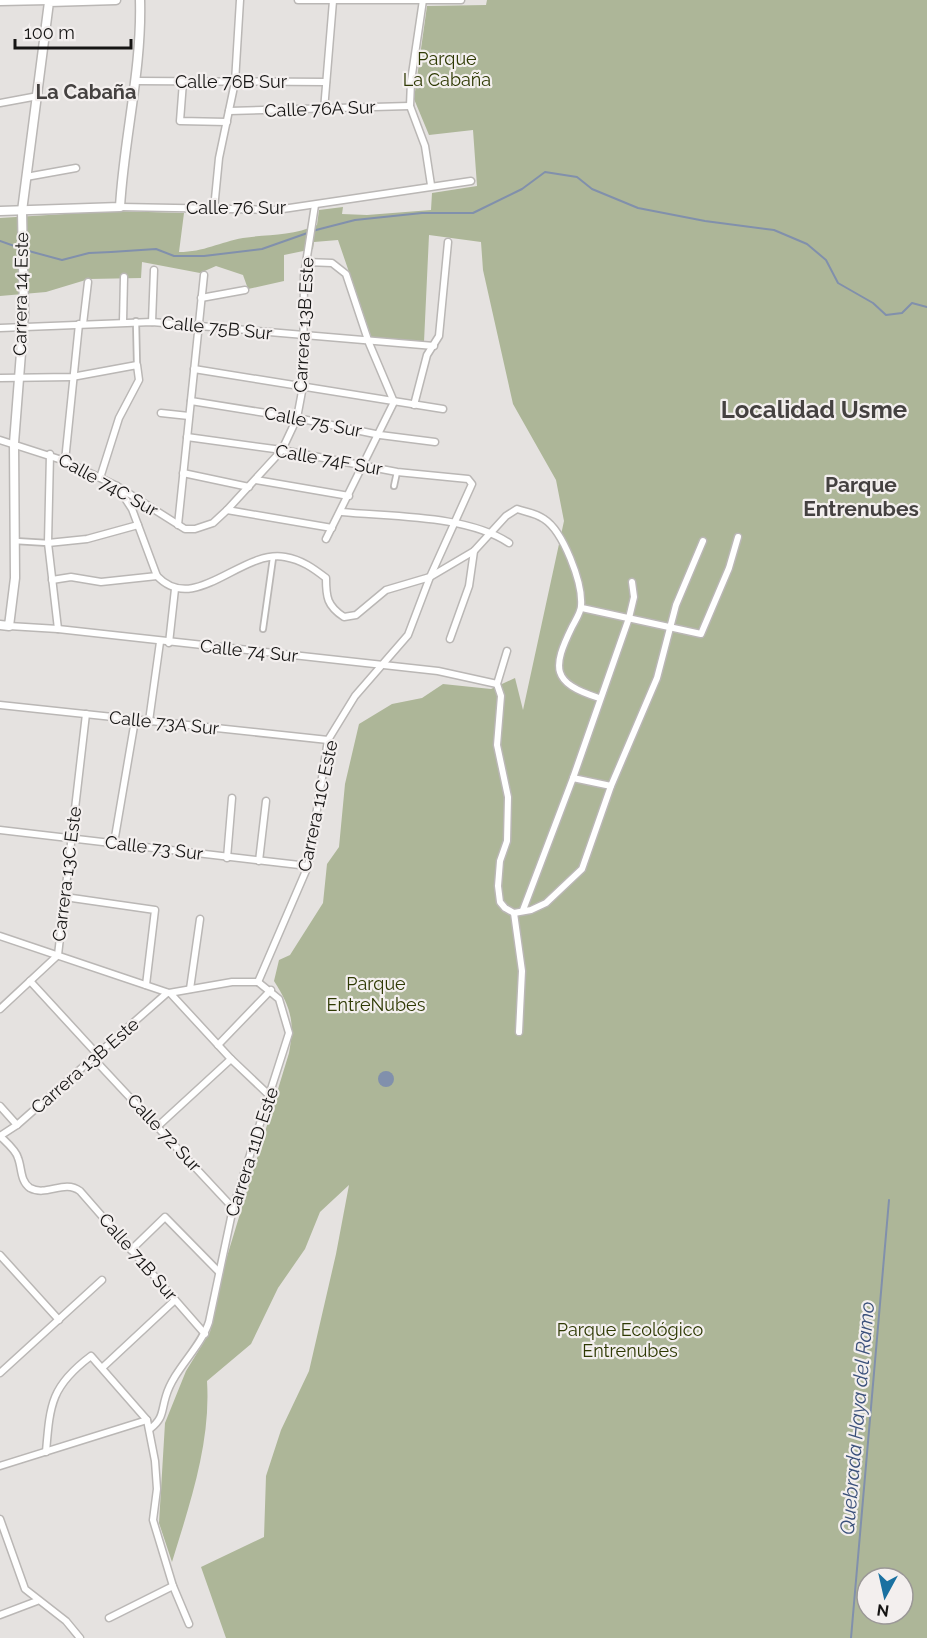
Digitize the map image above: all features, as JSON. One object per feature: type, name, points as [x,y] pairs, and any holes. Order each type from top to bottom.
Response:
[{"type":"street","points":[[0,2],[116,0]]},
{"type":"street","points":[[120,207],[124,159],[141,40],[140,0]]},
{"type":"street","points":[[214,209],[219,158],[235,82],[240,0]]},
{"type":"street","points":[[298,0],[333,2],[461,0]]},
{"type":"street","points":[[423,0],[411,81],[410,106],[425,146],[431,185]]},
{"type":"street","name":"Carrera 14 Este","points":[[5,625],[15,578],[14,443],[23,328],[22,211],[49,1]]},
{"type":"street","points":[[324,110],[333,2]]},
{"type":"street","name":"Calle 76B Sur","points":[[136,81],[326,82]]},
{"type":"street","points":[[183,82],[180,121],[226,122]]},
{"type":"street","points":[[0,103],[38,96]]},
{"type":"street","name":"Calle 76A Sur","points":[[229,111],[410,106]]},
{"type":"street","points":[[26,177],[76,168]]},
{"type":"street","name":"Calle 76 Sur","points":[[0,211],[120,207],[276,210],[431,185],[471,181]]},
{"type":"street","name":"Carrera 13B Este","points":[[213,523],[282,450],[297,418],[303,386],[306,262],[315,205]]},
{"type":"street","points":[[414,405],[427,355],[439,336],[448,242]]},
{"type":"street","points":[[306,262],[322,261],[341,267],[394,402],[342,512],[326,539]]},
{"type":"street","points":[[152,322],[154,270]]},
{"type":"street","points":[[178,525],[204,274]]},
{"type":"street","points":[[123,321],[124,277]]},
{"type":"street","points":[[65,460],[72,377],[88,282]]},
{"type":"street","points":[[201,298],[245,290]]},
{"type":"street","points":[[100,478],[119,418],[139,380],[136,321]]},
{"type":"street","name":"Calle 75B Sur","points":[[0,328],[136,321],[369,343],[434,346]]},
{"type":"street","points":[[0,378],[18,380],[72,377],[137,366]]},
{"type":"street","points":[[194,369],[443,409]]},
{"type":"street","name":"Calle 75 Sur","points":[[191,401],[297,418],[380,435],[435,442]]},
{"type":"street","points":[[161,412],[189,416]]},
{"type":"street","name":"Calle 74F Sur","points":[[187,437],[282,450],[397,472],[471,481]]},
{"type":"street","name":"Calle 74C Sur","points":[[0,440],[65,460],[117,486],[178,525],[195,529],[213,523]]},
{"type":"street","points":[[50,454],[48,543],[58,629]]},
{"type":"street","points":[[394,486],[397,472]]},
{"type":"street","points":[[183,473],[249,487]]},
{"type":"street","points":[[256,480],[349,496]]},
{"type":"street","name":"Carrera 11C Este","points":[[258,982],[308,866],[328,740],[356,696],[380,665],[408,635],[453,523],[470,493],[471,481]]},
{"type":"street","points":[[117,486],[132,509],[157,576],[175,588],[195,588],[252,562],[283,556],[308,563],[326,578],[326,598],[332,609],[344,617],[356,615],[386,590],[430,577],[474,551],[506,516],[518,509],[546,520],[573,561],[582,608],[559,655],[558,666],[565,682],[581,692],[599,698]]},
{"type":"street","points":[[227,510],[332,528]]},
{"type":"street","points":[[342,512],[453,523],[492,531],[509,543]]},
{"type":"street","points":[[14,541],[48,543],[87,539],[138,525]]},
{"type":"street","points":[[582,608],[701,634],[729,568],[738,537]]},
{"type":"street","points":[[507,651],[497,684],[501,696],[497,745],[508,797],[507,841],[500,861],[498,886],[500,902],[514,913],[531,910],[546,903],[582,869],[611,786],[657,678],[676,605],[703,541]]},
{"type":"street","points":[[450,639],[469,586],[474,551]]},
{"type":"street","points":[[263,629],[273,558]]},
{"type":"street","points":[[52,580],[70,577],[101,582],[157,576]]},
{"type":"street","points":[[523,910],[573,778],[599,698],[629,618],[634,597],[632,582]]},
{"type":"street","points":[[169,643],[175,588]]},
{"type":"street","name":"Calle 74 Sur","points":[[5,625],[438,671],[497,684]]},
{"type":"street","points":[[149,721],[160,642]]},
{"type":"street","name":"Calle 73A Sur","points":[[0,705],[328,740]]},
{"type":"street","name":"Carrera 13C Este","points":[[0,1009],[58,955],[86,714]]},
{"type":"street","points":[[114,843],[135,720]]},
{"type":"street","points":[[573,778],[611,786]]},
{"type":"street","points":[[227,858],[232,798]]},
{"type":"street","points":[[259,861],[267,801]]},
{"type":"street","name":"Calle 73 Sur","points":[[0,830],[308,866]]},
{"type":"street","points":[[64,897],[152,909],[156,912],[146,985]]},
{"type":"street","points":[[514,913],[522,971],[519,1032]]},
{"type":"street","points":[[190,989],[200,919]]},
{"type":"street","points":[[0,936],[169,993],[231,1059],[270,1096]]},
{"type":"street","name":"Calle 72 Sur","points":[[30,981],[233,1208]]},
{"type":"street","points":[[169,993],[232,982],[258,982],[271,990],[218,1045]]},
{"type":"street","name":"Carrera 11D Este","points":[[150,1429],[163,1417],[166,1396],[205,1334],[233,1208],[289,1033],[279,999],[271,990]]},
{"type":"street","name":"Carrera 13B Este","points":[[0,1136],[17,1125],[169,993]]},
{"type":"street","points":[[158,1126],[231,1059]]},
{"type":"street","points":[[0,1106],[17,1125]]},
{"type":"street","name":"Calle 71B Sur","points":[[0,1136],[18,1156],[22,1173],[29,1187],[44,1190],[68,1185],[80,1191],[205,1334]]},
{"type":"street","points":[[131,1250],[165,1217],[219,1272]]},
{"type":"street","points":[[0,1256],[59,1320]]},
{"type":"street","points":[[0,1373],[102,1280]]},
{"type":"street","points":[[102,1368],[175,1300]]},
{"type":"street","points":[[46,1452],[48,1422],[56,1393],[64,1378],[91,1356],[147,1420],[157,1489],[153,1520],[173,1586],[189,1624]]},
{"type":"street","points":[[0,1466],[147,1420]]},
{"type":"street","points":[[0,1520],[25,1589],[37,1601],[66,1621],[80,1638]]},
{"type":"street","points":[[109,1618],[173,1586]]},
{"type":"street","points":[[0,1615],[37,1601]]},
{"type":"green space","name":"Parque Ecológico Entrenubes","points":[[487,0],[927,0],[927,1638],[226,1638],[201,1567],[264,1537],[266,1476],[281,1430],[309,1371],[349,1185],[320,1212],[305,1249],[278,1288],[251,1344],[207,1381],[206,1427],[198,1473],[172,1562],[159,1523],[165,1423],[186,1371],[210,1332],[222,1273],[289,1053],[292,1032],[290,1015],[274,981],[279,960],[290,955],[323,903],[327,864],[339,847],[345,784],[359,724],[392,704],[422,698],[443,684],[491,689],[515,678],[523,710],[564,521],[556,480],[513,404],[483,270],[481,242],[429,235],[424,342],[372,339],[338,240],[314,242],[313,249],[284,255],[284,281],[248,289],[243,275],[216,266],[200,273],[142,262],[141,278],[89,279],[46,292],[0,296],[0,218],[113,211],[184,213],[179,252],[243,238],[308,229],[317,225],[319,210],[343,207],[342,214],[367,215],[431,210],[432,193],[477,186],[473,130],[429,135],[414,99],[427,6],[486,5]]},
{"type":"water","points":[[386,1071],[392,1073],[394,1079],[392,1085],[386,1087],[380,1085],[378,1079],[380,1073]]},
{"type":"waterway","points":[[25,250],[62,260],[89,253],[156,249],[174,256],[204,256],[262,249],[316,230],[355,220],[422,213],[473,213],[522,189],[545,172],[577,177],[592,189],[638,208],[705,221],[774,230],[807,244],[826,260],[838,283],[873,303],[886,315],[902,313],[912,303],[927,307]]},
{"type":"waterway","points":[[0,241],[20,248]]},
{"type":"waterway","name":"Quebrada Haya del Ramo","points":[[851,1638],[889,1200]]},
{"type":"district","name":"La Cabaña","points":[[86,92]]},
{"type":"district","name":"Localidad Usme","points":[[814,410]]},
{"type":"district","name":"Parque Entrenubes","points":[[861,497]]},
{"type":"park label","name":"Parque La Cabaña","points":[[447,69]]},
{"type":"park label","name":"Parque EntreNubes","points":[[376,994]]}]
